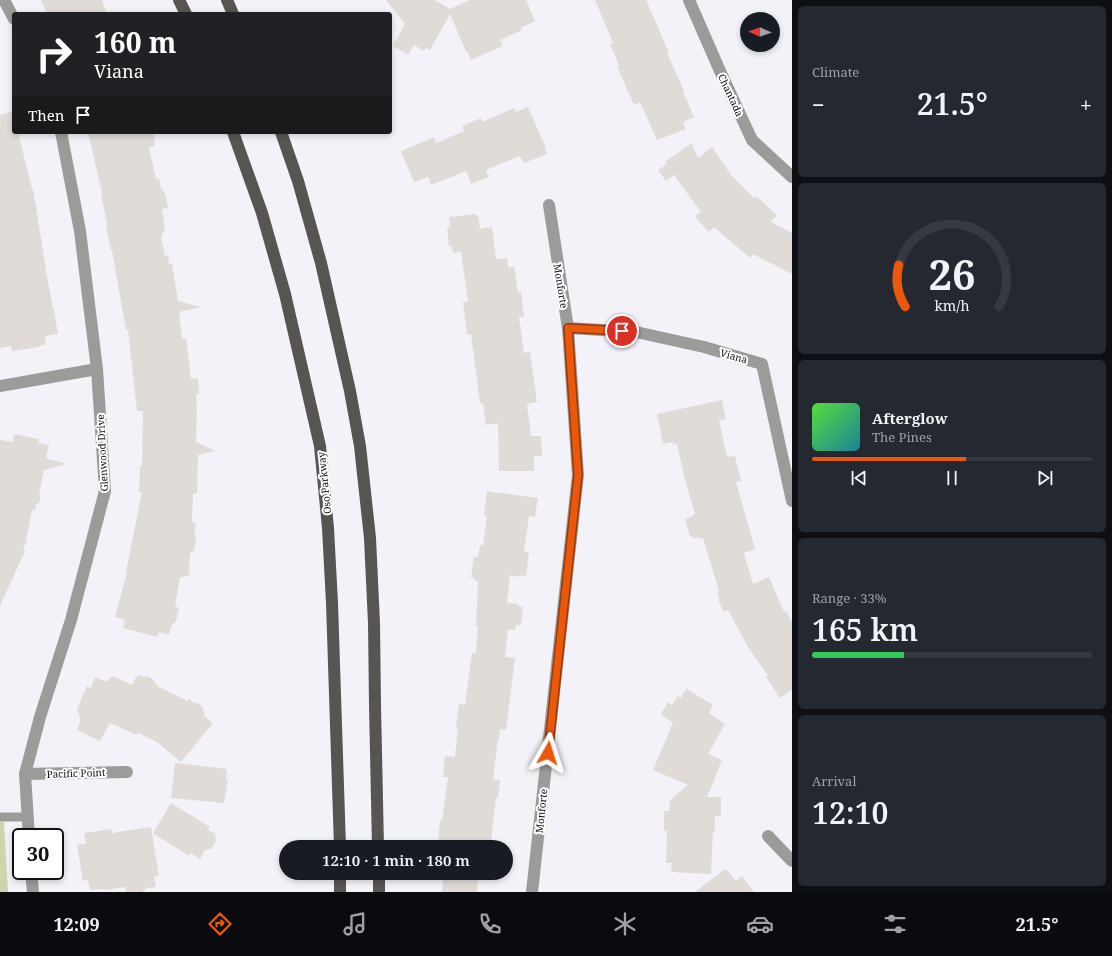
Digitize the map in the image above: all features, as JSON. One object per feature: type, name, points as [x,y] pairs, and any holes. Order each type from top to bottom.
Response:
[{"type":"main road","points":[[179,0],[185,12]]},
{"type":"main road","points":[[227,0],[232,12]]},
{"type":"main road","name":"Oso Parkway","points":[[234,134],[264,220],[285,294],[320,446],[328,528],[332,603],[340,840]]},
{"type":"main road","points":[[282,134],[298,181],[321,263],[350,391],[360,446],[370,538],[374,623],[378,840]]},
{"type":"main road","points":[[340,880],[340,892]]},
{"type":"main road","points":[[379,880],[379,892]]},
{"type":"street","points":[[4,0],[12,15]]},
{"type":"street","name":"Chantada","points":[[689,0],[752,140],[792,176]]},
{"type":"street","name":"Glenwood Drive","points":[[29,828],[25,774],[40,717],[71,620],[105,491],[97,369],[80,231],[62,134]]},
{"type":"street","name":"Monforte","points":[[532,892],[578,475],[568,328],[549,205]]},
{"type":"street","name":"Viana","points":[[568,328],[636,332],[704,347],[762,364],[792,501]]},
{"type":"street","points":[[0,386],[97,369]]},
{"type":"street","name":"Pacific Point","points":[[25,774],[127,772]]},
{"type":"street","points":[[768,836],[792,861]]},
{"type":"street","points":[[32,880],[33,892]]},
{"type":"lane","points":[[0,817],[28,817]]},
{"type":"green space","points":[[0,822],[4,822],[8,892],[0,892]]},
{"type":"building","points":[[41,0],[102,0],[106,12],[46,12]]},
{"type":"building","points":[[386,0],[435,0],[450,9],[470,0],[526,0],[535,21],[521,28],[522,30],[500,40],[503,46],[471,60],[467,51],[466,52],[450,14],[430,50],[426,48],[424,51],[414,45],[408,55],[393,46],[405,24]]},
{"type":"building","points":[[595,0],[646,0],[694,117],[683,122],[686,129],[657,140],[640,102],[634,105],[617,66],[619,65],[610,44],[613,43]]},
{"type":"building","points":[[528,107],[546,148],[547,154],[524,163],[520,156],[486,170],[489,177],[471,184],[466,171],[431,185],[428,177],[414,182],[401,151],[434,137],[436,143],[464,131],[462,126],[481,118],[482,122],[514,108],[516,112]]},
{"type":"building","points":[[12,112],[12,134],[18,134],[33,189],[58,334],[45,336],[46,344],[39,347],[12,351],[11,346],[0,348],[0,115]]},
{"type":"building","points":[[88,134],[153,134],[155,145],[149,148],[156,179],[159,179],[161,189],[165,193],[168,208],[162,209],[165,229],[161,237],[165,256],[168,255],[169,264],[172,264],[178,301],[201,307],[179,312],[182,339],[186,338],[191,379],[198,378],[199,393],[196,395],[196,442],[215,451],[198,455],[197,493],[193,494],[192,522],[196,523],[194,531],[196,537],[194,551],[190,553],[189,575],[180,578],[175,605],[179,609],[176,621],[172,625],[169,635],[159,632],[157,637],[123,628],[125,620],[115,617],[127,573],[142,492],[139,492],[140,466],[142,466],[143,411],[137,411],[128,330],[126,330],[112,250],[106,225],[102,193]]},
{"type":"building","points":[[692,143],[698,158],[712,147],[731,175],[754,198],[756,196],[777,215],[771,222],[792,233],[792,274],[753,254],[750,258],[714,227],[709,232],[695,217],[701,211],[674,175],[666,181],[658,170],[667,164],[665,162]]},
{"type":"building","points":[[476,214],[476,216],[478,216],[480,229],[492,227],[496,259],[507,258],[508,268],[514,266],[518,293],[521,292],[524,317],[519,317],[524,353],[530,352],[537,402],[527,404],[531,436],[541,436],[542,456],[534,456],[534,471],[499,471],[498,423],[486,425],[483,403],[480,403],[471,334],[467,335],[463,302],[468,301],[461,252],[453,253],[452,246],[449,247],[447,228],[450,227],[449,217]]},
{"type":"building","points":[[722,400],[726,419],[719,420],[727,457],[735,456],[741,481],[736,482],[755,549],[744,553],[753,584],[769,577],[784,612],[786,611],[792,622],[792,690],[780,698],[766,677],[768,676],[748,647],[728,610],[724,612],[718,599],[720,599],[717,592],[719,591],[703,538],[693,538],[690,536],[685,519],[695,514],[685,480],[677,444],[673,445],[673,442],[663,444],[657,414]]},
{"type":"building","points":[[14,434],[39,439],[38,443],[49,445],[46,458],[67,464],[44,470],[39,494],[41,496],[39,503],[36,504],[35,510],[32,510],[27,540],[23,550],[25,551],[0,606],[0,440],[13,442]]},
{"type":"building","points":[[487,491],[538,498],[535,517],[529,516],[524,552],[529,552],[526,576],[521,575],[521,577],[510,575],[507,603],[518,604],[518,606],[523,607],[521,625],[516,625],[515,630],[508,629],[505,657],[515,658],[506,730],[500,729],[498,739],[493,779],[500,780],[498,798],[496,798],[491,840],[438,840],[440,821],[442,821],[448,777],[443,777],[445,756],[455,757],[459,704],[465,705],[472,653],[476,653],[478,626],[476,626],[478,581],[474,580],[475,578],[471,578],[474,557],[478,557],[480,545],[483,546],[487,516],[484,515]]},
{"type":"building","points":[[138,675],[143,677],[147,676],[153,679],[157,686],[187,701],[189,698],[194,703],[202,706],[205,717],[213,723],[181,762],[157,742],[138,733],[137,735],[110,723],[100,741],[77,730],[81,720],[77,709],[87,686],[91,688],[95,677],[106,682],[112,676],[132,685]]},
{"type":"building","points":[[686,689],[713,705],[709,713],[725,724],[708,754],[722,760],[707,797],[721,797],[721,816],[715,816],[715,831],[713,831],[711,874],[671,872],[672,863],[666,863],[667,831],[664,831],[664,811],[669,811],[670,800],[688,785],[653,770],[673,723],[661,714],[668,702],[672,705],[678,696],[681,698]]},
{"type":"building","points":[[175,763],[227,769],[226,779],[228,779],[224,803],[171,798]]},
{"type":"building","points":[[171,803],[210,827],[208,830],[215,834],[216,841],[211,849],[205,850],[200,859],[191,853],[189,856],[153,833]]},
{"type":"building","points":[[151,827],[159,876],[154,876],[156,887],[147,888],[142,892],[126,892],[126,887],[105,890],[90,890],[88,880],[83,881],[77,845],[86,844],[84,833],[111,829],[112,833]]},
{"type":"building","points":[[725,869],[736,881],[742,876],[754,892],[695,892]]},
{"type":"building","points":[[443,880],[478,880],[477,892],[442,892]]},
{"type":"route","points":[[548,753],[578,475],[568,328],[622,331]]}]
